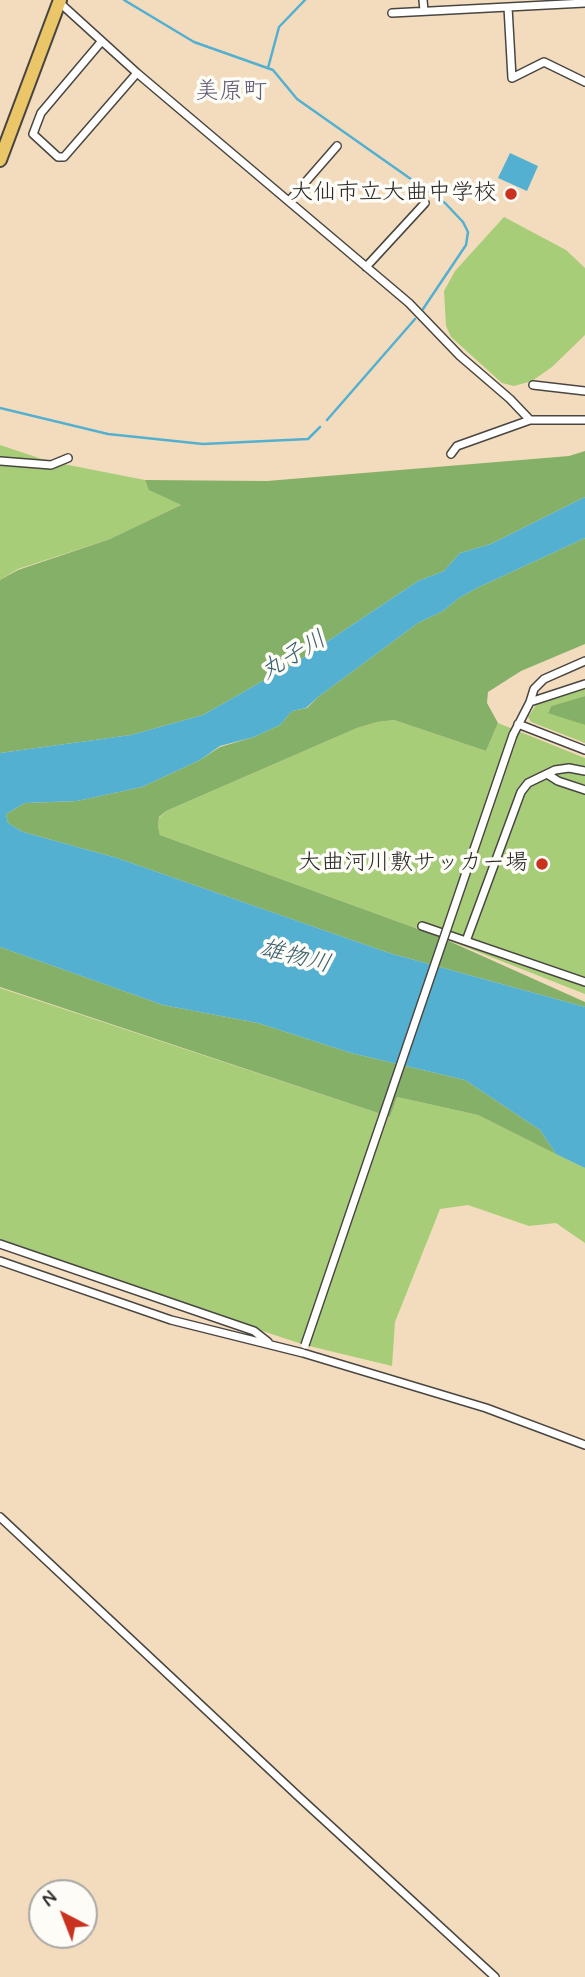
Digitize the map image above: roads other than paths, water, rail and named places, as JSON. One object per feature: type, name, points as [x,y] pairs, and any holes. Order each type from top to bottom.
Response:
[{"type":"highway","points":[[0,160],[59,1]]},
{"type":"street","points":[[423,0],[424,11]]},
{"type":"street","points":[[59,1],[137,74],[409,303],[460,356],[530,420]]},
{"type":"street","points":[[392,13],[508,7],[520,3],[585,3]]},
{"type":"street","points":[[508,7],[513,78],[544,62],[585,82]]},
{"type":"street","points":[[101,42],[40,113],[33,134],[58,157],[64,157],[137,74]]},
{"type":"street","points":[[289,201],[337,146]]},
{"type":"street","points":[[366,267],[425,202]]},
{"type":"street","points":[[533,385],[585,391]]},
{"type":"street","points":[[451,454],[457,446],[530,420],[585,419]]},
{"type":"street","points":[[0,461],[51,465],[68,458]]},
{"type":"street","points":[[303,1353],[513,735],[534,689],[544,679],[585,661]]},
{"type":"street","points":[[530,702],[585,684]]},
{"type":"street","points":[[518,724],[585,750]]},
{"type":"street","points":[[466,941],[521,792],[528,783],[547,774],[569,768],[585,771]]},
{"type":"street","points":[[547,774],[558,781],[585,790]]},
{"type":"street","points":[[422,926],[585,982]]},
{"type":"street","points":[[0,1244],[254,1331],[272,1345]]},
{"type":"street","points":[[0,1261],[171,1320],[303,1353],[486,1408],[585,1445]]},
{"type":"street","points":[[0,1517],[495,1977]]},
{"type":"water","points":[[510,153],[538,166],[527,191],[498,178]]},
{"type":"water","name":"雄物川","points":[[585,497],[585,538],[477,588],[443,611],[418,623],[306,708],[292,711],[280,725],[254,737],[220,746],[200,760],[142,787],[77,801],[25,803],[6,814],[8,823],[23,832],[117,858],[389,953],[585,1007],[585,1168],[556,1154],[540,1130],[465,1080],[351,1053],[258,1023],[163,1005],[0,947],[0,753],[131,735],[203,715],[298,661],[418,581],[444,571],[460,553],[491,544]]},
{"type":"waterway","points":[[124,0],[194,42],[273,70],[297,99],[445,203],[463,222],[468,232],[466,245],[423,309]]},
{"type":"waterway","points":[[268,68],[279,27],[305,0]]},
{"type":"waterway","points":[[327,420],[415,319]]},
{"type":"waterway","points":[[0,408],[108,434],[203,444],[308,439],[320,427]]},
{"type":"place","name":"大仙市立大曲中学校","points":[[511,194]]},
{"type":"place","name":"大曲河川敷サッカー場","points":[[542,864]]},
{"type":"district","name":"美原町","points":[[231,93]]},
{"type":"water label","name":"丸子川","points":[[294,657]]}]
